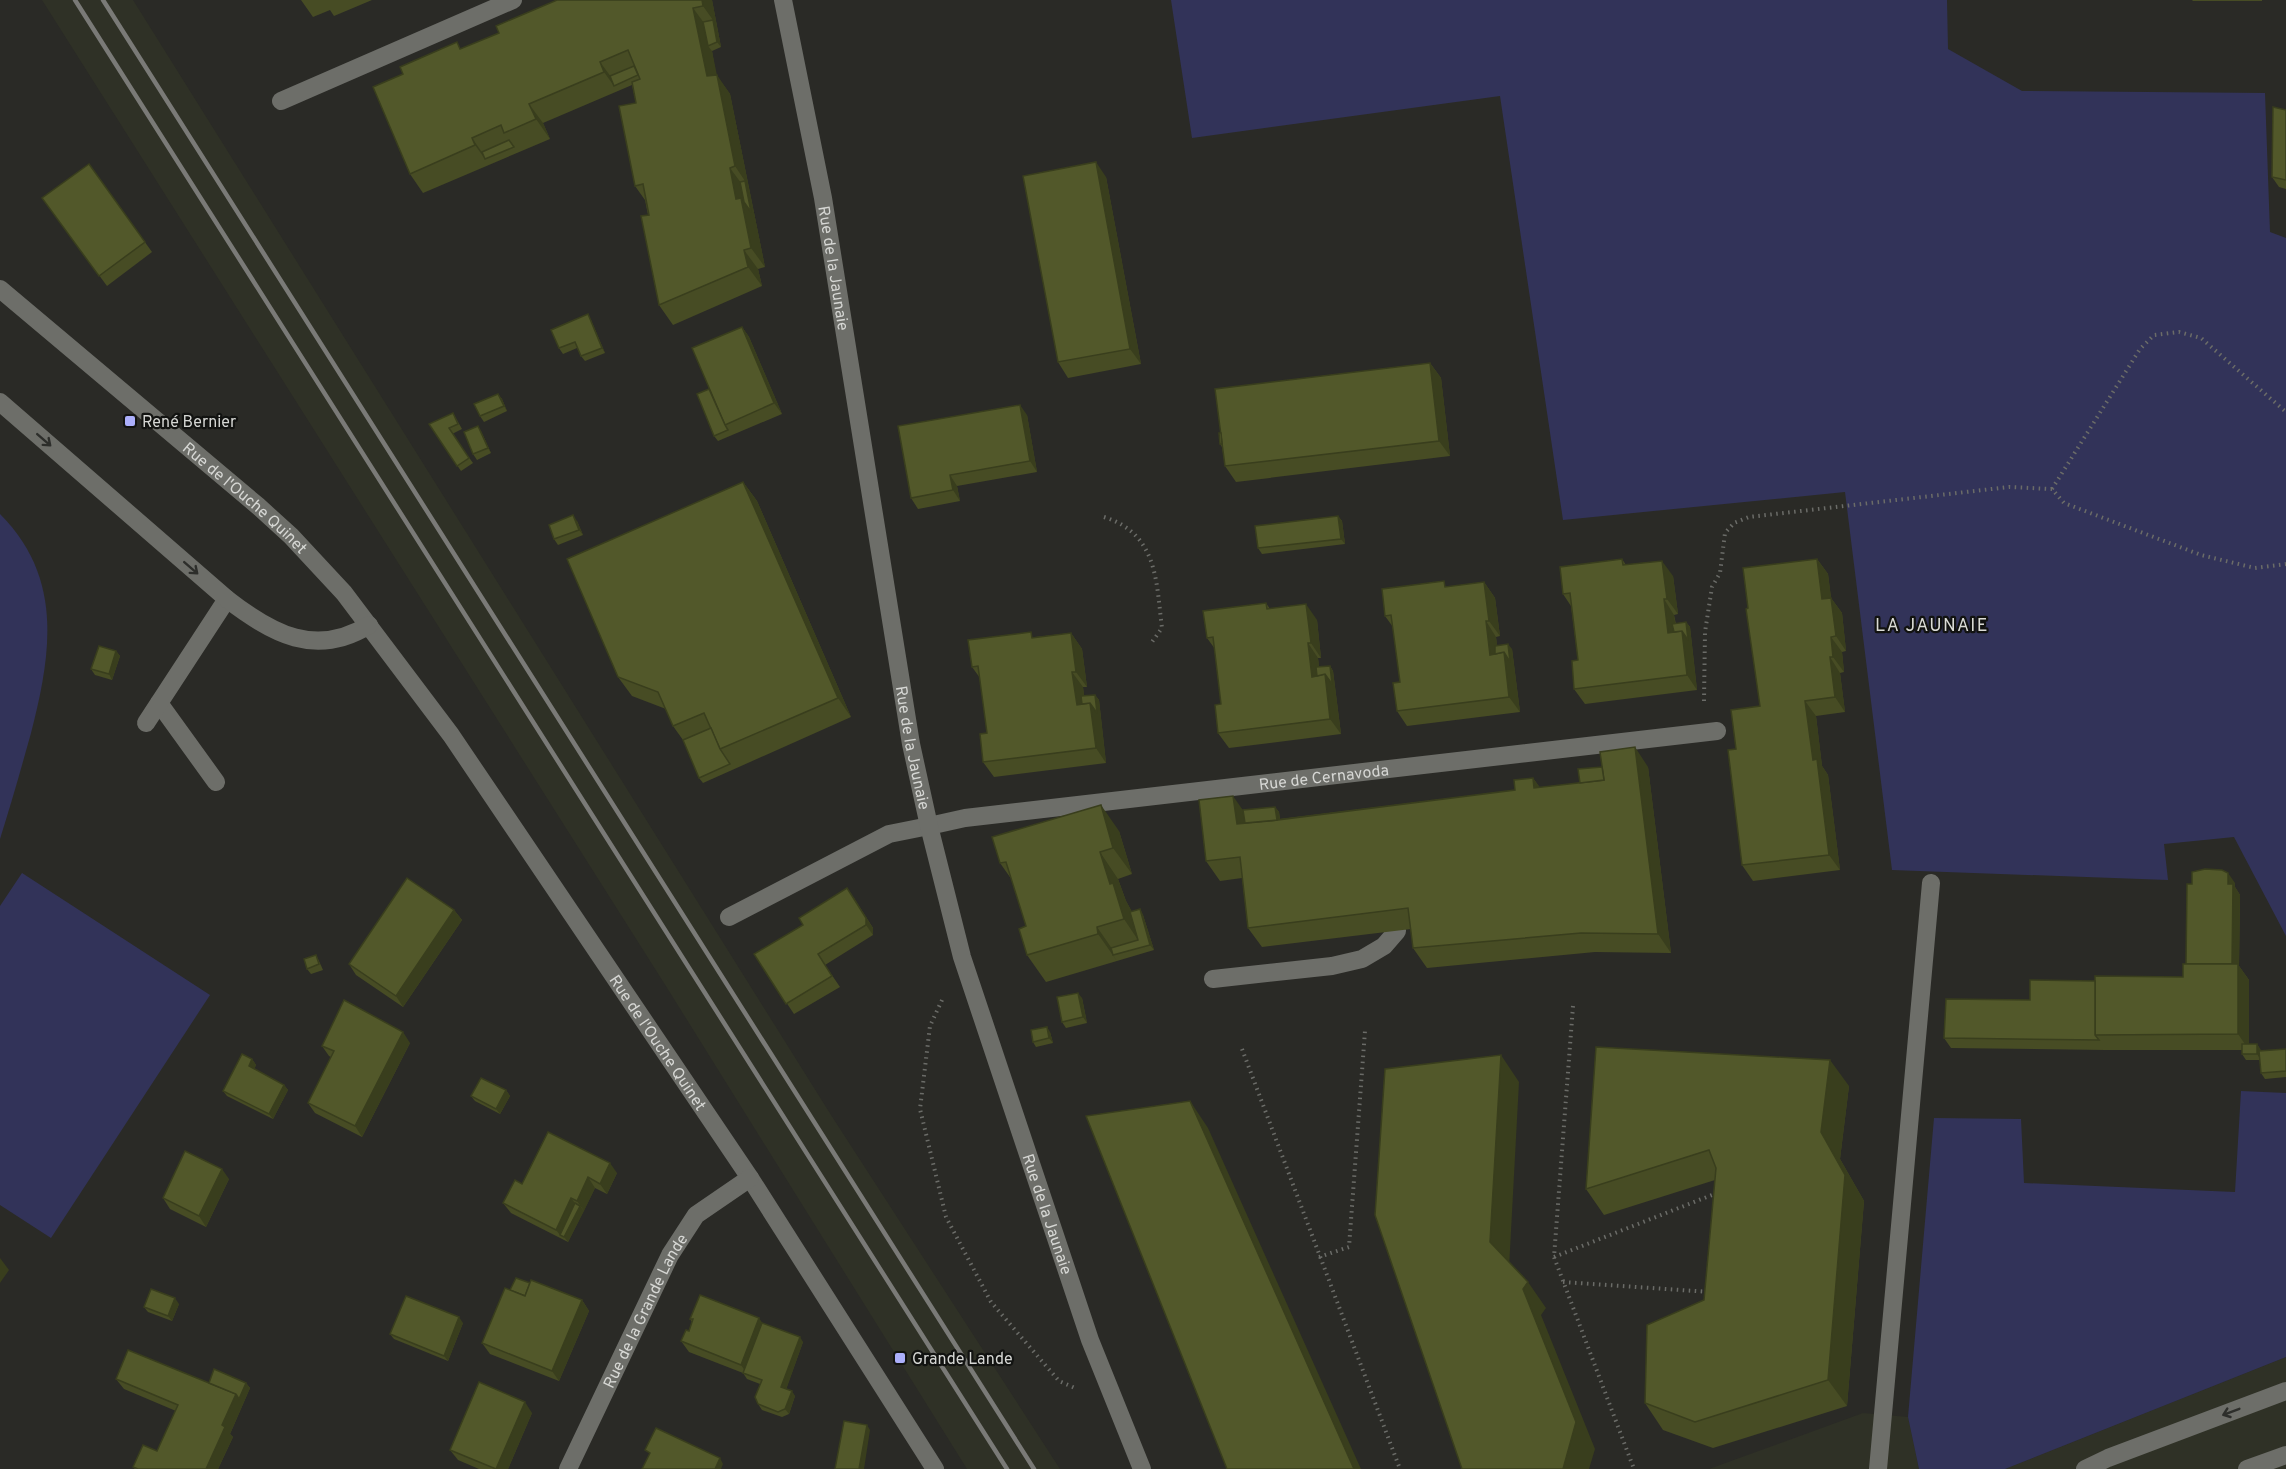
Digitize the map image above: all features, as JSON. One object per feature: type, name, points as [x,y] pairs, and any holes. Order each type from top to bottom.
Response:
[{"type":"street","points":[[281,101],[513,0]]},
{"type":"street","name":"Rue de la Jaunaie","points":[[783,0],[823,198],[911,744],[929,826],[962,957],[1090,1340],[1142,1469]]},
{"type":"street","name":"Rue de l'Ouche Quinet","points":[[0,289],[283,528],[344,593],[452,735],[750,1178],[935,1469]]},
{"type":"street","points":[[0,402],[227,599],[267,627],[299,639],[328,642],[351,636],[369,625]]},
{"type":"street","points":[[146,723],[227,599]]},
{"type":"street","points":[[159,703],[216,782]]},
{"type":"street","name":"Rue de Cernavoda","points":[[729,917],[889,834],[965,818],[1712,732]]},
{"type":"street","points":[[1878,1469],[1931,884]]},
{"type":"street","points":[[1213,979],[1332,966],[1362,959],[1384,946],[1396,931]]},
{"type":"street","name":"Rue de la Grande Lande","points":[[568,1469],[670,1255],[696,1215],[750,1178]]},
{"type":"street","points":[[2085,1469],[2108,1458],[2286,1391]]},
{"type":"street","points":[[2247,1469],[2286,1455]]},
{"type":"path","points":[[2052,489],[2140,349],[2154,335],[2179,332],[2201,338],[2286,412]]},
{"type":"path","points":[[1712,732],[1703,687],[1705,632],[1712,587],[1720,573],[1725,533],[1734,523],[1749,517],[2009,487],[2052,489],[2064,503],[2201,555],[2255,568],[2286,564]]},
{"type":"path","points":[[1104,517],[1131,529],[1145,546],[1154,567],[1162,628],[1152,642]]},
{"type":"path","points":[[962,957],[930,1026],[920,1109],[946,1217],[991,1302],[1059,1382],[1115,1403]]},
{"type":"path","points":[[1573,1006],[1554,1257],[1634,1469]]},
{"type":"path","points":[[1319,1257],[1349,1247],[1365,1031]]},
{"type":"path","points":[[1242,1049],[1400,1469]]},
{"type":"path","points":[[1554,1257],[1720,1192]]},
{"type":"path","points":[[1563,1282],[1714,1292]]},
{"type":"shaded area","points":[[42,0],[133,0],[831,1115],[1060,1469],[967,1469],[664,983]]},
{"type":"shaded area","points":[[1171,0],[1947,0],[1948,49],[2022,91],[2265,93],[2270,232],[2286,238],[2286,936],[2234,837],[2164,844],[2168,880],[1892,870],[1845,492],[1563,520],[1500,96],[1192,138]]},
{"type":"shaded area","points":[[0,514],[21,539],[35,564],[43,591],[47,618],[47,646],[38,704],[0,839]]},
{"type":"shaded area","points":[[22,873],[210,995],[51,1238],[0,1205],[0,906]]},
{"type":"shaded area","points":[[2241,1091],[2286,1093],[2286,1357],[2005,1469],[1919,1469],[1908,1417],[1934,1118],[2021,1119],[2024,1183],[2235,1192]]},
{"type":"shaded area","points":[[2286,1357],[2286,1469],[2005,1469]]},
{"type":"shaded area","points":[[1863,1413],[1908,1417],[1919,1469],[1709,1469]]},
{"type":"building","points":[[557,0],[702,0],[703,6],[693,8],[707,76],[717,75],[735,166],[730,168],[736,199],[741,198],[751,248],[744,250],[748,267],[659,305],[641,216],[649,215],[643,184],[635,186],[619,106],[636,103],[632,82],[640,79],[628,50],[600,62],[604,72],[529,104],[536,119],[504,133],[501,125],[472,138],[475,145],[410,174],[373,87],[403,74],[400,67],[457,42],[460,49],[499,33],[496,26]]},
{"type":"building","points":[[713,20],[717,42],[708,46],[703,22]]},
{"type":"building","points":[[634,66],[638,75],[614,86],[610,76]]},
{"type":"building","points":[[2273,107],[2286,110],[2286,180],[2272,177]]},
{"type":"building","points":[[509,140],[514,147],[485,159],[482,152]]},
{"type":"building","points":[[1096,162],[1130,349],[1058,362],[1023,176]]},
{"type":"building","points":[[89,164],[145,242],[99,276],[42,198]]},
{"type":"building","points":[[745,181],[751,212],[744,202],[740,182]]},
{"type":"building","points":[[588,314],[602,348],[581,356],[575,342],[559,348],[551,330]]},
{"type":"building","points":[[742,327],[774,403],[725,425],[692,348]]},
{"type":"building","points":[[1430,363],[1439,441],[1225,466],[1215,389]]},
{"type":"building","points":[[709,389],[728,430],[714,436],[697,394]]},
{"type":"building","points":[[498,394],[504,406],[480,416],[474,404]]},
{"type":"building","points":[[1020,405],[1030,461],[950,475],[953,490],[911,498],[898,426]]},
{"type":"building","points":[[453,413],[458,424],[449,428],[469,458],[457,466],[429,424]]},
{"type":"building","points":[[478,426],[488,448],[473,454],[464,432]]},
{"type":"building","points":[[743,482],[838,698],[720,749],[704,713],[673,726],[658,692],[618,677],[567,559]]},
{"type":"building","points":[[573,515],[579,530],[554,539],[549,525]]},
{"type":"building","points":[[1338,516],[1341,539],[1258,548],[1255,526]]},
{"type":"building","points":[[1622,559],[1623,565],[1662,561],[1667,599],[1664,599],[1668,633],[1682,631],[1687,675],[1574,689],[1572,661],[1578,660],[1570,593],[1563,594],[1560,567]]},
{"type":"building","points":[[1817,559],[1822,599],[1831,598],[1836,636],[1831,637],[1833,657],[1830,657],[1835,697],[1805,701],[1813,760],[1817,759],[1829,855],[1742,865],[1728,750],[1736,749],[1731,710],[1760,706],[1746,609],[1748,608],[1743,568]]},
{"type":"building","points":[[1444,581],[1445,587],[1484,582],[1490,655],[1504,652],[1509,697],[1397,711],[1393,683],[1400,682],[1391,615],[1385,616],[1382,589]]},
{"type":"building","points":[[1266,603],[1267,609],[1306,604],[1312,677],[1325,674],[1330,719],[1218,733],[1215,705],[1221,704],[1213,637],[1207,638],[1203,611]]},
{"type":"building","points":[[1686,622],[1688,640],[1682,631],[1674,632],[1672,624]]},
{"type":"building","points":[[1031,632],[1032,638],[1071,633],[1076,672],[1072,672],[1077,705],[1090,703],[1096,748],[983,762],[980,734],[987,733],[978,666],[972,667],[968,640]]},
{"type":"building","points":[[1508,644],[1510,662],[1504,652],[1495,654],[1495,646]]},
{"type":"building","points":[[99,646],[116,651],[109,674],[91,669]]},
{"type":"building","points":[[1330,666],[1332,684],[1325,674],[1317,676],[1316,667]]},
{"type":"building","points":[[1095,695],[1097,713],[1090,703],[1082,704],[1081,696]]},
{"type":"building","points":[[711,728],[720,749],[730,764],[699,778],[683,740]]},
{"type":"building","points":[[1635,747],[1658,934],[1581,933],[1413,948],[1408,908],[1248,928],[1240,857],[1206,861],[1199,800],[1233,796],[1237,824],[1269,821],[1515,790],[1514,780],[1533,778],[1534,788],[1604,780],[1600,752]]},
{"type":"building","points":[[1602,767],[1604,780],[1580,783],[1578,769]]},
{"type":"building","points":[[1101,805],[1113,848],[1100,852],[1124,919],[1097,927],[1098,934],[1027,955],[1019,929],[1026,926],[1006,862],[1000,863],[992,837]]},
{"type":"building","points":[[1275,807],[1277,820],[1245,823],[1243,810]]},
{"type":"building","points":[[2205,869],[2222,870],[2228,873],[2228,884],[2233,884],[2232,964],[2186,964],[2187,884],[2192,884],[2192,872]]},
{"type":"building","points":[[407,878],[454,910],[396,996],[349,964]]},
{"type":"building","points":[[847,888],[866,918],[866,925],[818,954],[832,976],[786,1004],[754,954],[803,925],[799,918]]},
{"type":"building","points":[[1140,909],[1150,945],[1113,955],[1111,948],[1138,940],[1130,912]]},
{"type":"building","points":[[316,955],[319,964],[307,969],[304,959]]},
{"type":"building","points":[[2183,964],[2238,964],[2238,1034],[2095,1035],[2095,976],[2183,977]]},
{"type":"building","points":[[2030,980],[2095,981],[2095,1035],[2099,1040],[1944,1038],[1946,999],[2030,1000]]},
{"type":"building","points":[[1078,993],[1083,1017],[1062,1022],[1057,997]]},
{"type":"building","points":[[344,1000],[403,1032],[355,1126],[308,1103],[334,1051],[322,1046]]},
{"type":"building","points":[[1047,1027],[1049,1038],[1033,1042],[1031,1030]]},
{"type":"building","points":[[2242,1044],[2257,1044],[2257,1054],[2242,1054]]},
{"type":"building","points":[[1596,1047],[1830,1060],[1821,1132],[1845,1175],[1828,1380],[1695,1422],[1645,1403],[1647,1325],[1704,1300],[1716,1168],[1709,1150],[1586,1189]]},
{"type":"building","points":[[2286,1049],[2286,1071],[2261,1073],[2259,1051]]},
{"type":"building","points":[[242,1054],[252,1059],[249,1066],[284,1085],[269,1114],[223,1091]]},
{"type":"building","points":[[1501,1055],[1490,1242],[1528,1282],[1523,1289],[1576,1422],[1563,1469],[1462,1469],[1375,1215],[1385,1069]]},
{"type":"building","points":[[481,1078],[506,1090],[496,1109],[471,1096]]},
{"type":"building","points":[[1190,1101],[1354,1469],[1227,1469],[1086,1116]]},
{"type":"building","points":[[548,1132],[610,1163],[600,1184],[588,1177],[577,1201],[571,1198],[556,1230],[503,1203],[515,1180],[522,1184]]},
{"type":"building","points":[[185,1151],[222,1169],[199,1216],[163,1198]]},
{"type":"building","points":[[575,1203],[580,1206],[564,1237],[560,1235]]},
{"type":"building","points":[[516,1278],[530,1283],[525,1296],[510,1290]]},
{"type":"building","points":[[531,1280],[582,1300],[552,1371],[482,1343],[505,1288],[525,1296]]},
{"type":"building","points":[[151,1289],[175,1298],[168,1316],[144,1307]]},
{"type":"building","points":[[700,1295],[759,1318],[741,1365],[681,1341],[686,1330],[689,1331],[693,1319],[690,1319]]},
{"type":"building","points":[[406,1296],[459,1317],[444,1356],[390,1334]]},
{"type":"building","points":[[762,1323],[800,1337],[781,1387],[792,1391],[785,1409],[778,1412],[758,1404],[755,1397],[762,1380],[743,1373]]},
{"type":"building","points":[[128,1350],[236,1394],[222,1425],[225,1427],[206,1469],[138,1469],[133,1467],[143,1445],[157,1451],[178,1405],[116,1379]]},
{"type":"building","points":[[214,1369],[246,1383],[239,1399],[236,1394],[209,1383]]},
{"type":"building","points":[[479,1382],[525,1402],[496,1469],[450,1450]]},
{"type":"building","points":[[844,1421],[867,1425],[859,1469],[835,1469]]},
{"type":"building","points":[[656,1428],[720,1458],[715,1469],[642,1469],[650,1453],[645,1450]]},
{"type":"railway","points":[[75,0],[1007,1469]]},
{"type":"railway","points":[[103,0],[1034,1469]]},
{"type":"place","name":"René Bernier","points":[[130,421]]},
{"type":"place","name":"Grande Lande","points":[[900,1358]]},
{"type":"district","name":"LA JAUNAIE","points":[[1932,625]]}]
